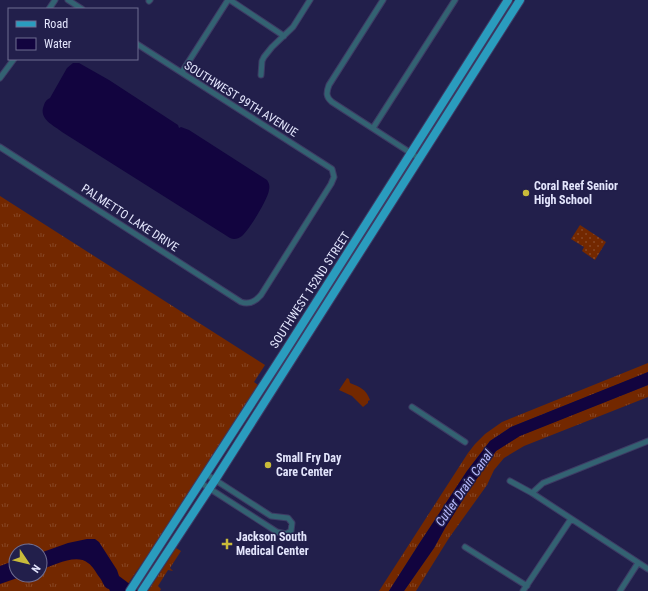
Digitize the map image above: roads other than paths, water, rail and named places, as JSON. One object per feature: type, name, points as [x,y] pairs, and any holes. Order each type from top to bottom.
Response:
[{"type":"main road","name":"SOUTHWEST 152ND STREET","points":[[132,589],[508,0]]},
{"type":"main road","name":"SOUTHWEST 152ND STREET","points":[[142,591],[210,488],[520,0]]},
{"type":"street","points":[[68,0],[80,8]]},
{"type":"street","points":[[182,72],[229,0],[284,36]]},
{"type":"street","points":[[261,75],[262,61],[264,57],[296,22],[310,0]]},
{"type":"street","points":[[383,0],[329,85],[327,96],[332,102],[420,159]]},
{"type":"street","points":[[373,128],[455,0]]},
{"type":"street","name":"SOUTHWEST 99TH AVENUE","points":[[138,45],[330,167],[333,172],[334,179],[261,296],[250,303]]},
{"type":"street","points":[[0,78],[13,60]]},
{"type":"street","name":"PALMETTO LAKE DRIVE","points":[[0,147],[241,302],[250,303]]},
{"type":"street","points":[[412,407],[465,442]]},
{"type":"street","points":[[532,493],[543,483],[648,441]]},
{"type":"street","points":[[201,483],[277,532],[286,534],[291,531],[292,523],[288,518],[270,516],[206,474]]},
{"type":"street","points":[[510,481],[532,493],[648,569]]},
{"type":"street","points":[[465,547],[525,589],[571,519]]},
{"type":"street","points":[[620,591],[638,563]]},
{"type":"water","points":[[73,63],[79,63],[109,80],[178,125],[179,128],[181,127],[189,130],[267,180],[269,185],[268,194],[262,207],[242,236],[236,239],[230,238],[47,121],[43,114],[45,103],[50,98],[67,68]]},
{"type":"water","name":"Cutler Drain Canal","points":[[648,372],[648,385],[520,436],[496,451],[467,493],[434,548],[404,591],[389,591],[467,471],[490,441],[511,427]]},
{"type":"water","points":[[95,539],[99,542],[117,570],[119,576],[139,591],[110,591],[91,566],[83,560],[77,559],[64,561],[48,567],[48,550],[68,543]]},
{"type":"water","points":[[8,563],[8,581],[0,584],[0,566]]},
{"type":"place","name":"Coral Reef Senior High School","points":[[526,193]]},
{"type":"place","name":"Small Fry Day Care Center","points":[[268,465]]},
{"type":"place","name":"Jackson South Medical Center","points":[[227,544]]}]
